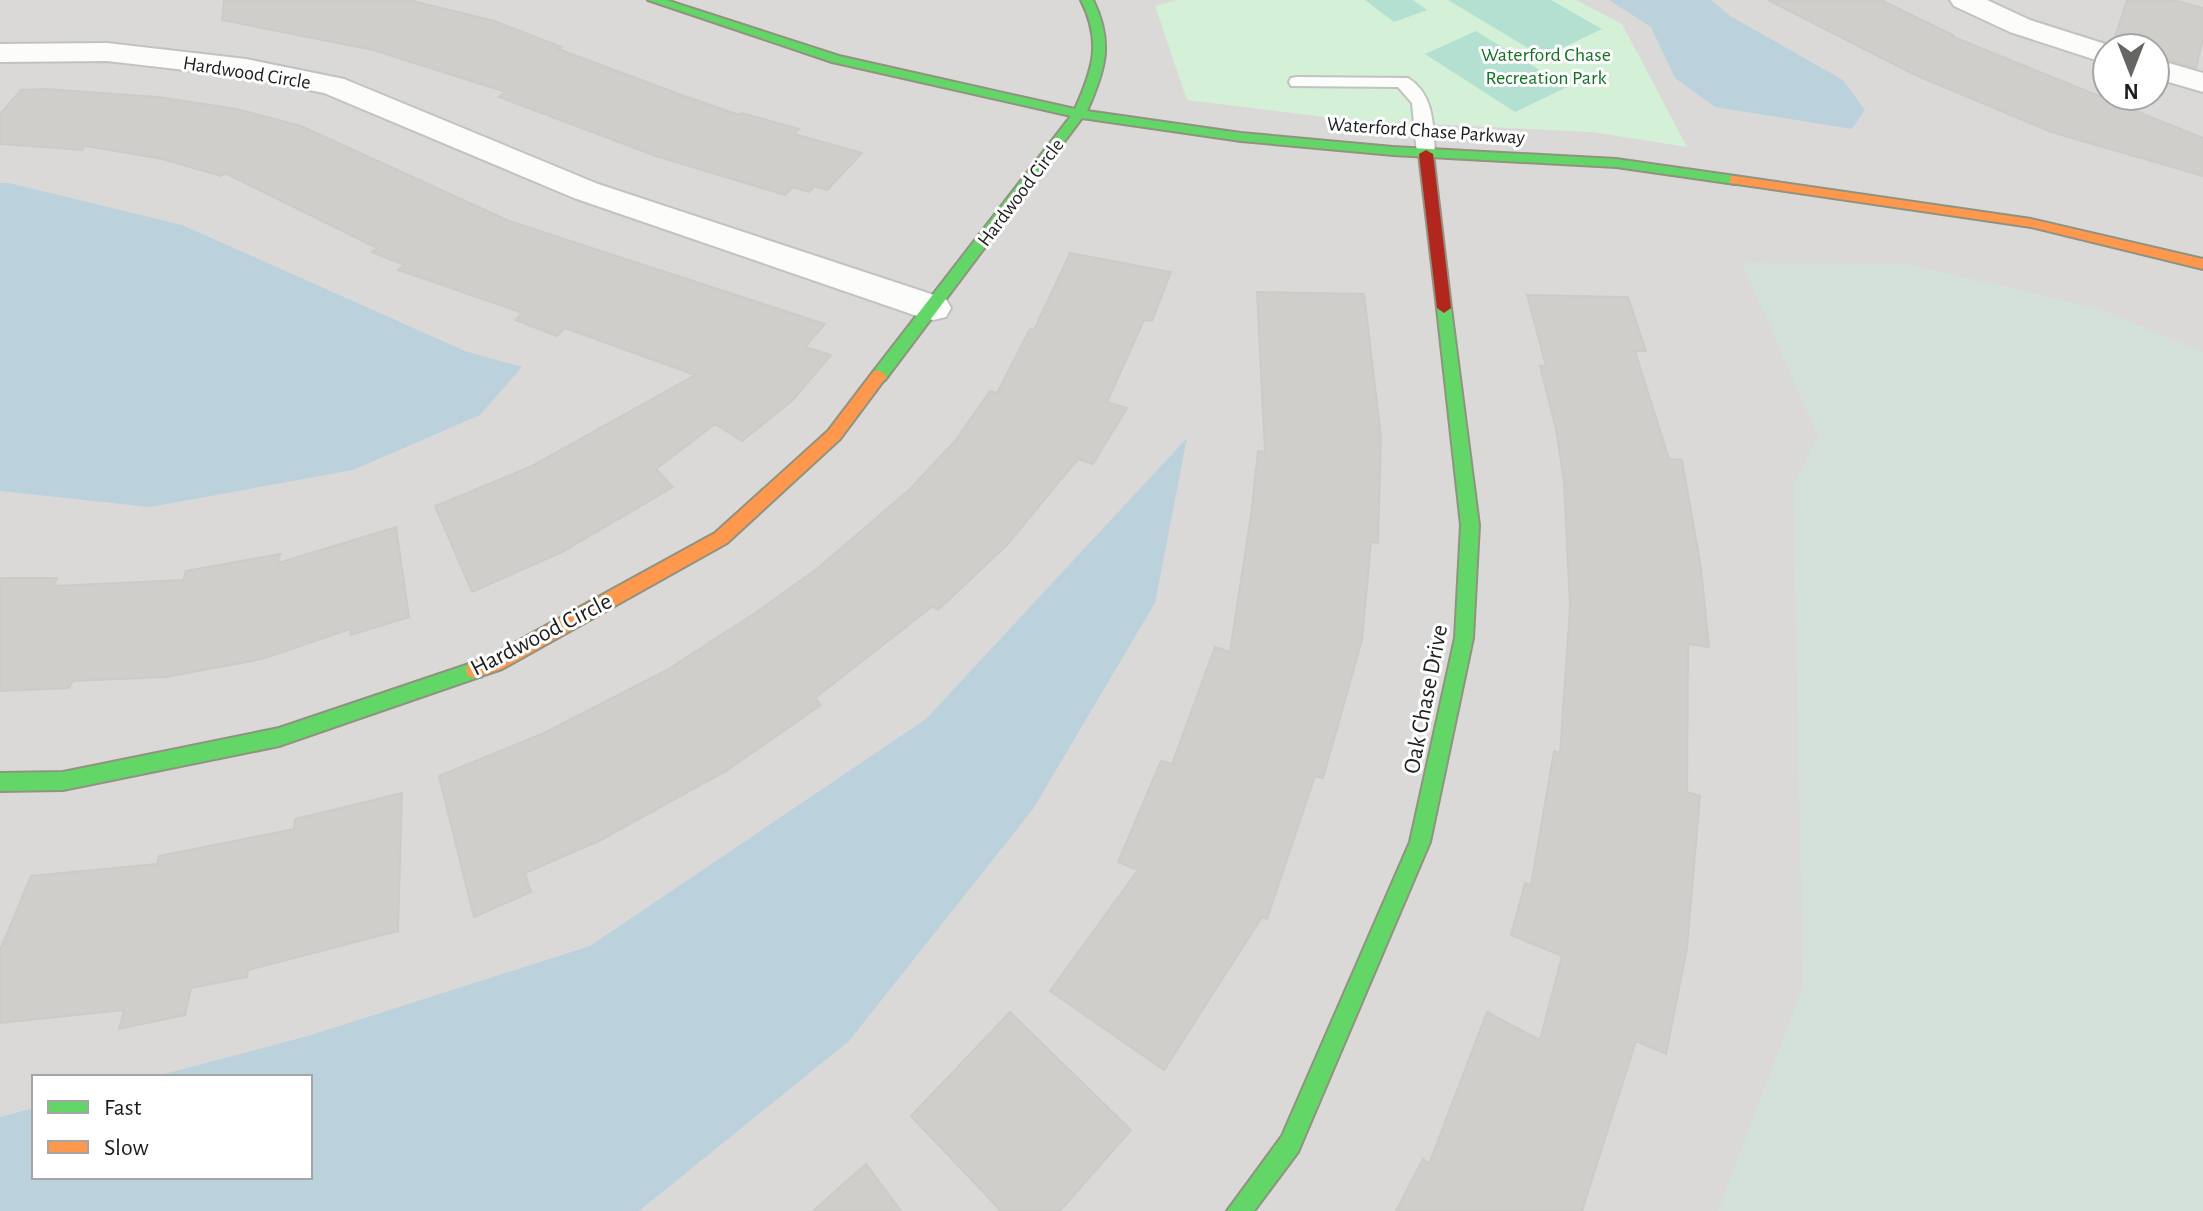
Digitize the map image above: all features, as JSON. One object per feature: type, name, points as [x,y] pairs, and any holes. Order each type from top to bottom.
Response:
[{"type":"street","name":"Waterford Chase Parkway","points":[[654,0],[836,59],[1079,114],[1241,137],[1426,154],[1616,163],[2031,223],[2203,264]]},
{"type":"street","name":"Hardwood Circle","points":[[0,782],[63,781],[279,737],[495,663],[721,538],[834,435],[1079,114],[1092,87],[1102,38],[1100,18],[1087,0]]},
{"type":"street","points":[[1964,0],[2020,26],[2091,49]]},
{"type":"street","name":"Hardwood Circle","points":[[0,53],[107,52],[246,68],[333,86],[586,191],[933,308]]},
{"type":"street","points":[[2171,73],[2203,83]]},
{"type":"street","name":"Oak Chase Drive","points":[[1239,1211],[1290,1144],[1420,842],[1464,638],[1470,525],[1426,154]]},
{"type":"lane","points":[[1297,82],[1402,82],[1412,86],[1420,96],[1426,154]]},
{"type":"shaded area","points":[[0,0],[2203,0],[2203,1211],[0,1211]]},
{"type":"shaded area","points":[[1742,263],[1906,264],[2097,308],[2203,352],[2203,1211],[1718,1211],[1803,986],[1793,486],[1818,436]]},
{"type":"green space","name":"Waterford Chase Recreation Park","points":[[1177,0],[1576,0],[1622,24],[1687,147],[1592,132],[1349,120],[1187,100],[1155,6]]},
{"type":"green space","points":[[1365,0],[1413,0],[1427,10],[1394,22]]},
{"type":"green space","points":[[1448,0],[1551,0],[1602,29],[1543,57]]},
{"type":"green space","points":[[1476,31],[1567,87],[1515,112],[1425,54]]},
{"type":"water","points":[[1609,0],[1711,0],[1730,16],[1843,80],[1865,110],[1852,129],[1715,107],[1675,78],[1651,27]]},
{"type":"water","points":[[0,183],[182,225],[465,351],[522,367],[480,415],[353,470],[150,507],[0,491]]},
{"type":"water","points":[[1187,438],[1155,603],[1033,809],[849,1041],[639,1211],[0,1211],[0,1117],[32,1109],[32,1179],[312,1179],[312,1075],[161,1075],[308,1036],[590,946],[926,719]]},
{"type":"building","points":[[224,0],[409,0],[494,21],[562,47],[558,49],[676,93],[739,115],[742,113],[799,129],[794,134],[862,153],[827,190],[814,186],[809,192],[793,187],[785,195],[656,156],[499,97],[506,92],[373,50],[222,20]]},
{"type":"building","points":[[1768,0],[1881,0],[1951,36],[2091,93],[2091,112],[2139,112],[2203,138],[2203,176],[2051,132],[1913,74]]},
{"type":"building","points":[[2127,0],[2173,0],[2203,8],[2203,38],[2196,68],[2171,61],[2171,32],[2117,32]]},
{"type":"building","points":[[21,90],[158,97],[237,109],[301,126],[509,221],[825,324],[805,347],[831,355],[792,401],[742,441],[715,424],[656,469],[673,487],[562,552],[472,592],[435,506],[530,467],[695,375],[565,328],[557,336],[515,320],[523,313],[398,270],[404,265],[372,252],[377,248],[225,173],[221,176],[162,159],[85,146],[82,150],[0,144],[0,114]]},
{"type":"building","points":[[1070,253],[1171,272],[1152,321],[1144,320],[1107,402],[1127,408],[1093,464],[1078,459],[1007,545],[938,610],[933,606],[815,698],[821,705],[726,771],[599,841],[525,873],[531,892],[474,917],[439,776],[544,733],[667,670],[818,568],[909,490],[955,441],[990,391],[997,393],[1030,329],[1034,330]]},
{"type":"building","points":[[1257,292],[1364,294],[1381,437],[1378,543],[1371,542],[1362,640],[1323,778],[1315,776],[1267,919],[1262,917],[1164,1070],[1050,991],[1138,870],[1118,862],[1161,761],[1172,764],[1215,647],[1230,652],[1258,451],[1265,452]]},
{"type":"building","points":[[1527,295],[1628,297],[1646,351],[1635,351],[1669,459],[1682,460],[1701,568],[1709,647],[1688,644],[1687,792],[1700,796],[1687,948],[1666,1054],[1636,1041],[1582,1211],[1396,1211],[1423,1159],[1429,1164],[1487,1012],[1540,1040],[1562,956],[1511,935],[1525,883],[1531,885],[1554,751],[1560,753],[1570,608],[1564,482],[1556,429],[1540,366],[1546,366]]},
{"type":"building","points":[[396,527],[409,617],[351,635],[350,629],[262,659],[166,677],[73,681],[69,688],[0,691],[0,578],[57,578],[53,586],[183,580],[186,571],[280,554],[278,563]]},
{"type":"building","points":[[402,793],[398,931],[248,970],[247,977],[191,988],[185,1015],[119,1029],[124,1010],[0,1023],[0,950],[31,876],[157,864],[159,856],[294,829],[295,819]]},
{"type":"building","points":[[1010,1012],[1131,1130],[1060,1211],[1001,1211],[911,1116]]},
{"type":"building","points":[[866,1164],[901,1211],[813,1211]]},
{"type":"traffic: fast","points":[[654,0],[836,59],[1079,114],[1241,137],[1393,151],[1616,163],[1735,180]]},
{"type":"traffic: fast","points":[[879,376],[1079,114],[1100,57],[1099,30],[1087,0]]},
{"type":"traffic: fast","points":[[1239,1211],[1290,1144],[1420,842],[1464,638],[1470,525],[1444,308]]},
{"type":"traffic: fast","points":[[0,782],[63,781],[279,737],[475,670]]},
{"type":"traffic: slow","points":[[1735,180],[2031,223],[2203,264]]},
{"type":"traffic: slow","points":[[475,670],[495,663],[721,538],[834,435],[879,376]]},
{"type":"traffic: jam","points":[[1426,154],[1444,308]]}]
